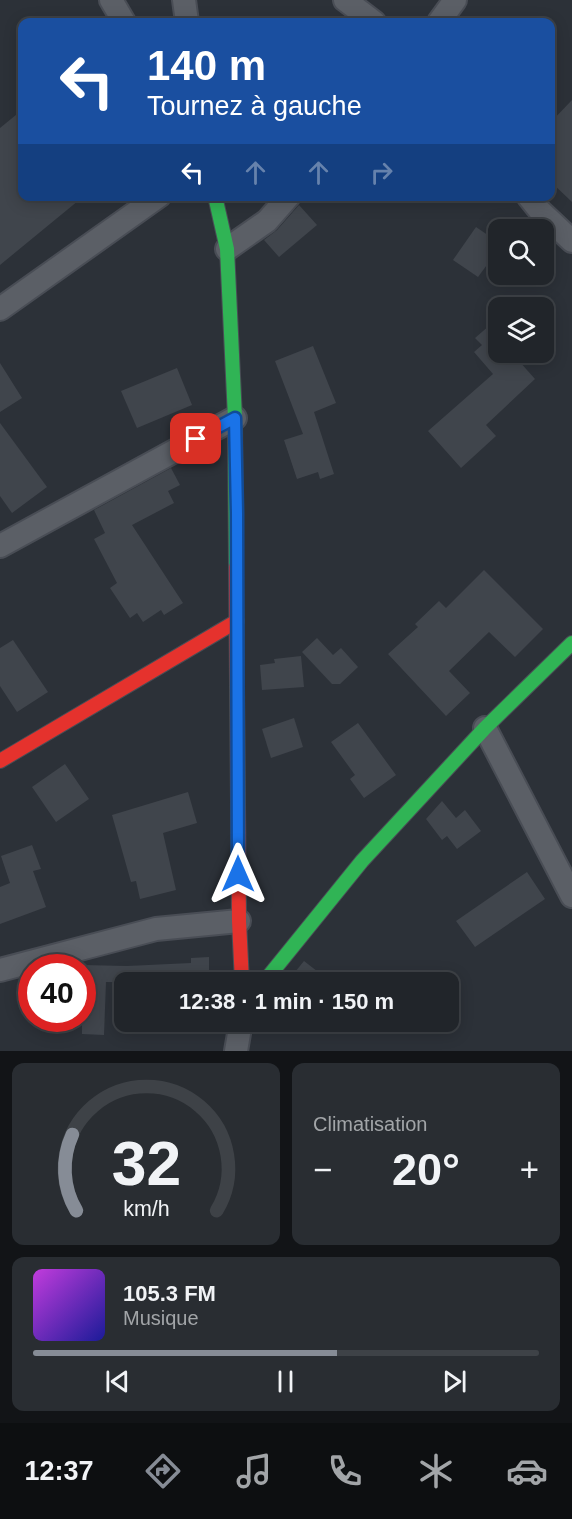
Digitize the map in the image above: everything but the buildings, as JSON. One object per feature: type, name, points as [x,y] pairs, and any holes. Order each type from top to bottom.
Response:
[{"type":"street","points":[[111,0],[122,18]]},
{"type":"street","points":[[184,0],[186,18]]},
{"type":"street","points":[[345,0],[369,18]]},
{"type":"street","points":[[442,18],[455,0]]},
{"type":"street","points":[[0,309],[152,201]]},
{"type":"street","points":[[216,201],[227,249],[235,418],[239,921],[242,972]]},
{"type":"street","points":[[227,249],[267,222],[285,201]]},
{"type":"street","points":[[532,201],[572,241]]},
{"type":"street","points":[[0,546],[235,418]]},
{"type":"street","points":[[0,761],[237,621]]},
{"type":"street","points":[[272,972],[362,861],[485,728],[572,643]]},
{"type":"street","points":[[485,728],[572,896]]},
{"type":"street","points":[[0,970],[156,929],[239,921]]},
{"type":"street","points":[[236,1051],[239,1032]]},
{"type":"traffic: fast","points":[[216,201],[227,249],[235,418],[236,567]]},
{"type":"traffic: fast","points":[[272,972],[362,861],[485,728],[572,643]]},
{"type":"traffic: jam","points":[[236,567],[239,921],[242,972]]},
{"type":"traffic: jam","points":[[0,761],[237,621]]},
{"type":"route","points":[[196,439],[235,418],[238,874]]}]
